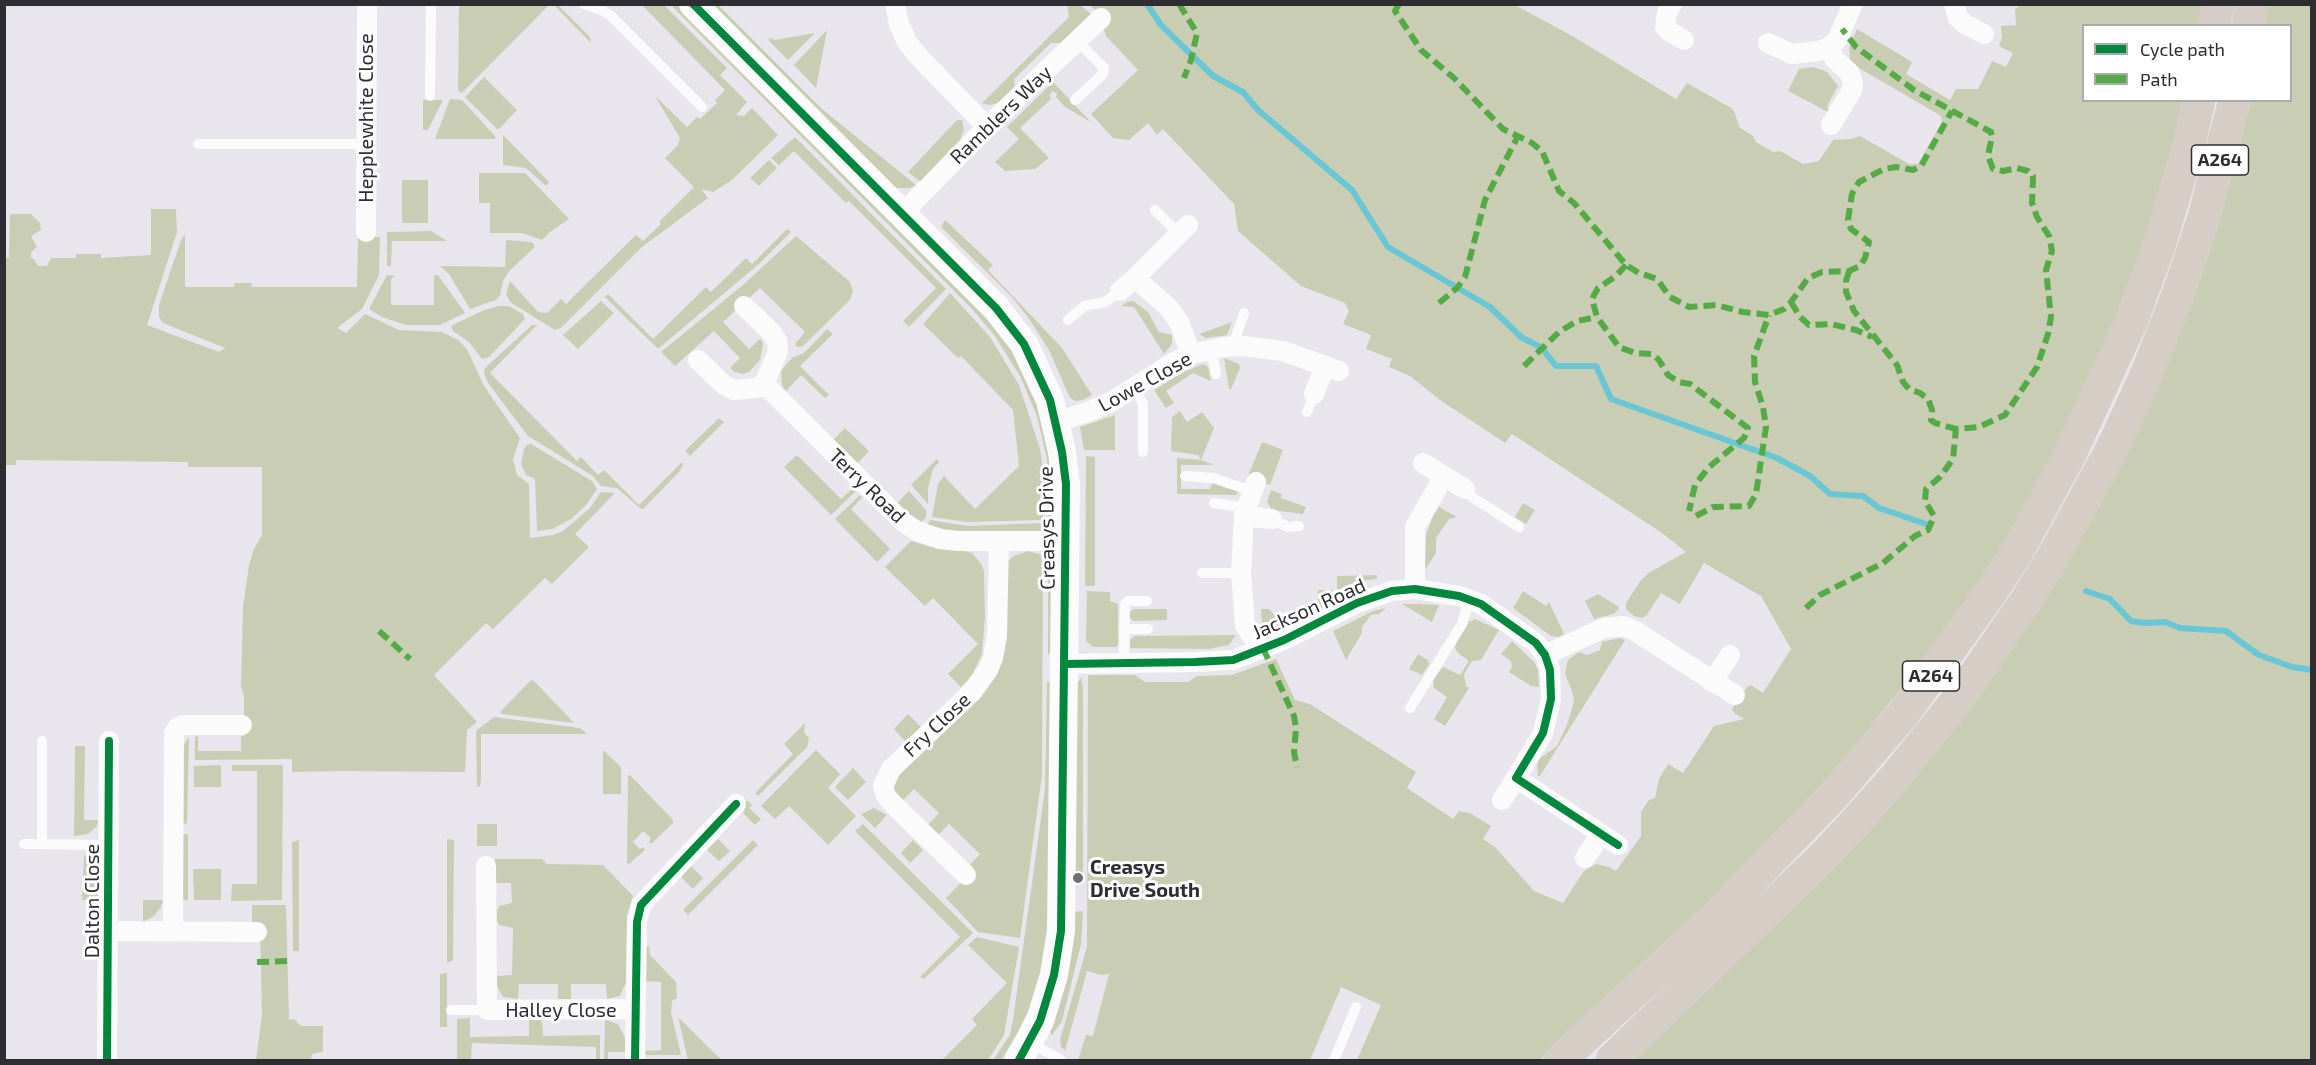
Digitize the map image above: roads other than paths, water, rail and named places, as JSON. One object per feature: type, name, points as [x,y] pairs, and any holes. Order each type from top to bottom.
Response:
[{"type":"highway","points":[[2214,24],[2218,4]]},
{"type":"highway","points":[[2248,24],[2252,4]]},
{"type":"highway","name":"A264","points":[[1560,1060],[1713,919],[1831,798],[1903,714],[1991,592],[2017,552],[2068,458],[2131,322],[2159,246],[2187,152],[2199,102]]},
{"type":"highway","name":"A264","points":[[1612,1060],[1814,867],[1854,824],[1894,779],[1959,698],[2028,598],[2112,449],[2145,378],[2179,292],[2204,218],[2234,102]]},
{"type":"street","name":"Hepplewhite Close","points":[[366,232],[367,4]]},
{"type":"street","name":"Creasys Drive","points":[[693,4],[988,299],[1015,331],[1032,358],[1043,381],[1056,422],[1066,484],[1061,931],[1048,995],[1040,1021],[1025,1052]]},
{"type":"street","points":[[895,4],[907,42],[987,127]]},
{"type":"street","points":[[1671,4],[1665,27],[1669,32],[1684,40]]},
{"type":"street","points":[[1768,42],[1792,54],[1828,48],[1837,40],[1852,4]]},
{"type":"street","points":[[1954,4],[1958,18],[1984,34]]},
{"type":"street","name":"Ramblers Way","points":[[903,213],[987,127],[1101,18]]},
{"type":"street","points":[[1828,48],[1835,60],[1849,72],[1853,83],[1852,90],[1831,125]]},
{"type":"street","points":[[1120,291],[1184,230]]},
{"type":"street","points":[[1136,278],[1168,307],[1179,322],[1191,354]]},
{"type":"street","points":[[698,360],[724,385],[734,390],[757,388],[764,384],[776,357],[777,341],[744,306]]},
{"type":"street","name":"Lowe Close","points":[[1056,422],[1100,408],[1157,372],[1191,354],[1233,346],[1283,351],[1332,368],[1311,403]]},
{"type":"street","name":"Terry Road","points":[[764,384],[909,527],[940,539],[999,542],[1066,541]]},
{"type":"street","points":[[1423,463],[1465,489]]},
{"type":"street","points":[[1415,589],[1415,527],[1444,476]]},
{"type":"street","points":[[1249,499],[1272,519]]},
{"type":"street","points":[[1249,499],[1241,573],[1245,625],[1260,650]]},
{"type":"street","name":"Fry Close","points":[[966,875],[892,804],[883,786],[891,769],[973,691],[988,670],[996,647],[997,636],[999,542]]},
{"type":"street","name":"Jackson Road","points":[[1064,664],[1233,660],[1260,650],[1373,596],[1392,591],[1415,589],[1446,593],[1481,604],[1521,630],[1536,643],[1545,655]]},
{"type":"street","points":[[1502,800],[1544,732],[1551,683],[1545,655],[1604,628],[1624,626],[1635,631],[1735,695]]},
{"type":"street","points":[[1712,682],[1730,655]]},
{"type":"street","points":[[173,931],[174,733],[178,727],[183,725],[242,725]]},
{"type":"street","name":"Dalton Close","points":[[107,1060],[109,741]]},
{"type":"street","points":[[1516,778],[1618,845]]},
{"type":"street","points":[[635,1060],[637,922],[640,905],[736,804]]},
{"type":"street","points":[[1585,858],[1601,834]]},
{"type":"street","name":"Halley Close","points":[[486,866],[487,1010],[636,1009]]},
{"type":"street","name":"Dalton Close","points":[[108,931],[257,932]]},
{"type":"lane","points":[[430,96],[431,4]]},
{"type":"lane","points":[[584,4],[610,15],[702,106]]},
{"type":"lane","points":[[1075,100],[1102,74],[1104,68],[1077,41]]},
{"type":"lane","points":[[198,144],[366,144]]},
{"type":"lane","points":[[1155,210],[1184,230]]},
{"type":"lane","points":[[1068,320],[1084,306],[1105,302],[1120,291]]},
{"type":"lane","points":[[1233,346],[1244,313]]},
{"type":"lane","points":[[1211,349],[1216,374]]},
{"type":"lane","points":[[1134,388],[1143,404],[1143,452]]},
{"type":"lane","points":[[1185,476],[1213,478],[1249,499]]},
{"type":"lane","points":[[1465,489],[1472,497],[1519,528]]},
{"type":"lane","points":[[1214,503],[1249,499]]},
{"type":"lane","points":[[1272,519],[1288,527],[1299,526]]},
{"type":"lane","points":[[1202,573],[1241,573]]},
{"type":"lane","points":[[1410,708],[1462,624],[1469,600]]},
{"type":"lane","points":[[1124,663],[1125,604],[1128,601],[1147,601]]},
{"type":"lane","points":[[1124,629],[1148,628]]},
{"type":"lane","points":[[42,741],[42,844]]},
{"type":"lane","points":[[24,844],[108,844]]},
{"type":"lane","points":[[1334,1060],[1356,1007]]},
{"type":"lane","points":[[451,1010],[487,1010]]},
{"type":"lane","points":[[1025,1052],[1061,1060]]},
{"type":"waterway","points":[[1147,4],[1161,25],[1213,76],[1243,92],[1258,110],[1352,190],[1388,247],[1490,307],[1521,337],[1542,348],[1556,366],[1596,366],[1611,399],[1777,458],[1810,476],[1830,494],[1863,496],[1879,508],[1926,524]]},
{"type":"waterway","points":[[2086,591],[2110,599],[2131,621],[2165,622],[2180,628],[2226,631],[2259,655],[2292,667],[2312,670]]},
{"type":"place","name":"Creasys Drive South","points":[[1078,878]]}]
